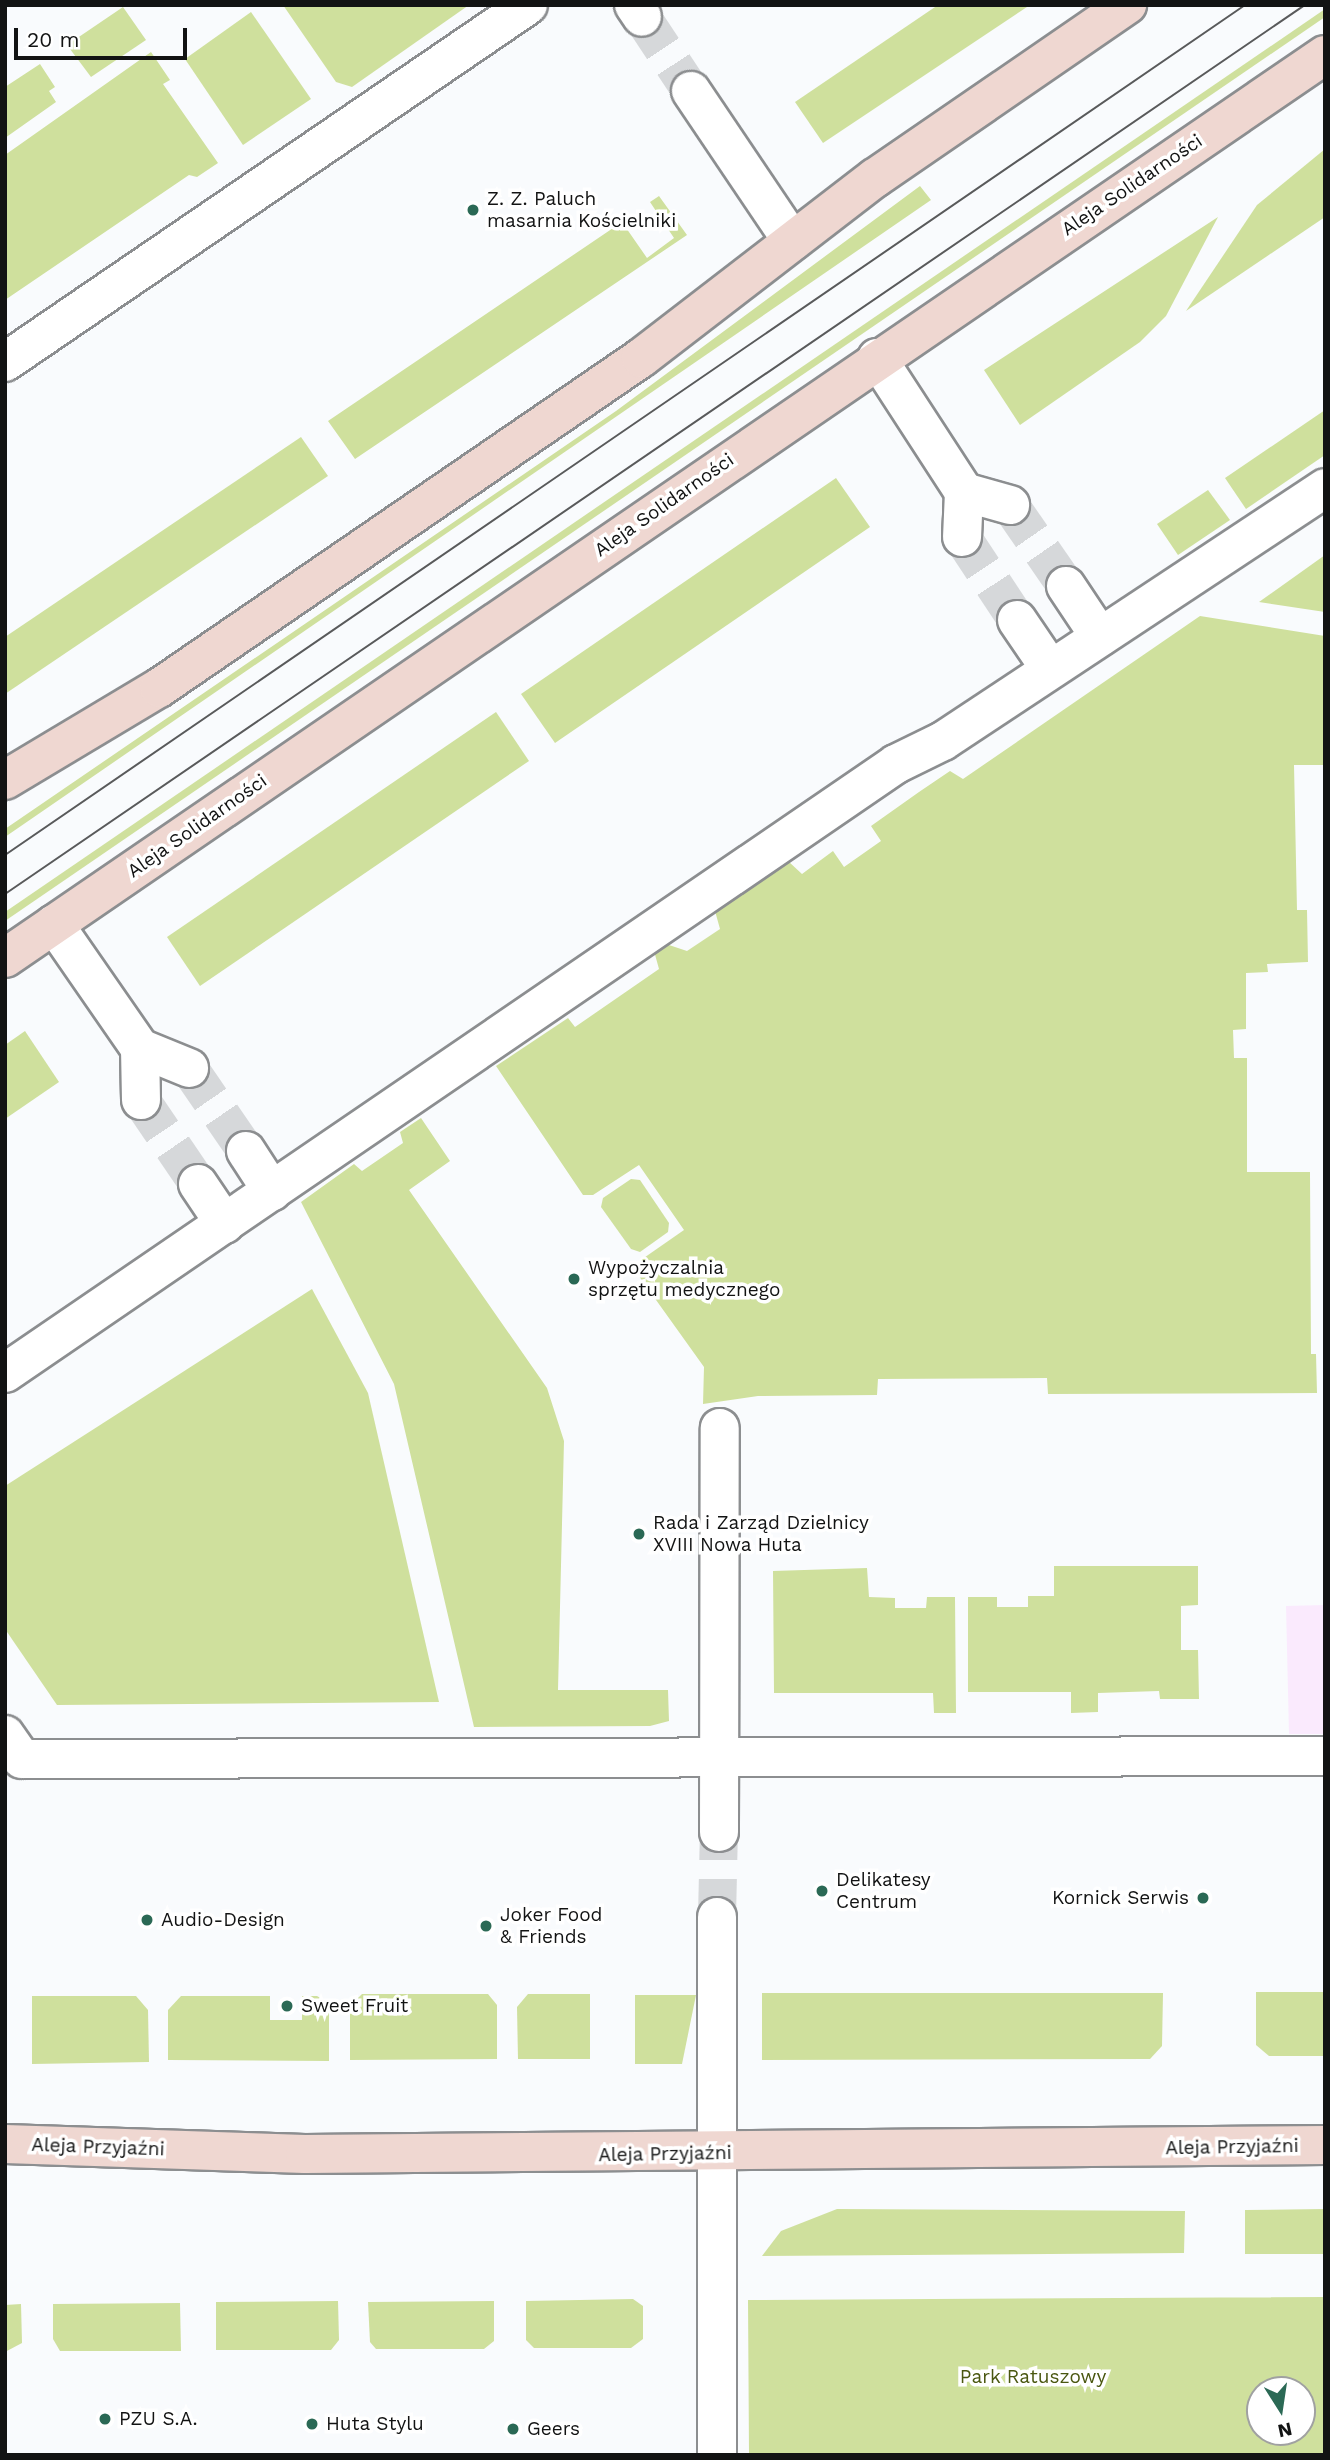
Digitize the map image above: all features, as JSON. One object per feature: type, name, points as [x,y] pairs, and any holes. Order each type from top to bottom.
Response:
[{"type":"street","points":[[5,362],[528,5]]},
{"type":"street","points":[[5,780],[159,688],[642,358],[792,241],[1127,5]]},
{"type":"street","name":"Aleja Solidarności","points":[[5,958],[877,358],[1325,55]]},
{"type":"street","points":[[691,91],[792,241]]},
{"type":"street","points":[[877,358],[964,492],[962,537]]},
{"type":"street","points":[[5,1373],[896,764],[943,741],[1049,667],[1100,637],[1325,488]]},
{"type":"street","points":[[964,492],[1010,505]]},
{"type":"street","points":[[1066,586],[1100,637]]},
{"type":"street","points":[[1017,620],[1049,667]]},
{"type":"street","points":[[54,924],[140,1048],[189,1068]]},
{"type":"street","points":[[140,1048],[141,1100]]},
{"type":"street","points":[[246,1151],[272,1191]]},
{"type":"street","points":[[198,1184],[225,1224]]},
{"type":"street","points":[[719,1832],[720,1428]]},
{"type":"street","points":[[5,1735],[22,1759],[1325,1756]]},
{"type":"street","points":[[717,1917],[717,2455]]},
{"type":"street","name":"Aleja Przyjaźni","points":[[5,2144],[304,2154],[715,2153],[1325,2145]]},
{"type":"shaded area","points":[[1325,1605],[1325,1734],[1289,1734],[1286,1606]]},
{"type":"green space","points":[[283,5],[469,5],[352,87],[336,82]]},
{"type":"green space","points":[[938,5],[1030,5],[823,143],[795,102]]},
{"type":"green space","points":[[123,7],[146,40],[91,77],[67,45]]},
{"type":"green space","points":[[1325,9],[1325,17],[5,921],[5,912]]},
{"type":"green space","points":[[251,12],[311,99],[243,145],[185,59]]},
{"type":"green space","points":[[151,52],[170,80],[163,84],[218,163],[197,177],[189,175],[5,300],[5,155]]},
{"type":"green space","points":[[40,64],[55,87],[49,91],[56,102],[5,138],[5,87]]},
{"type":"green space","points":[[1325,149],[1325,217],[1186,311],[1257,205]]},
{"type":"green space","points":[[920,186],[931,200],[5,837],[5,829],[616,411]]},
{"type":"green space","points":[[659,196],[687,235],[355,459],[328,421],[622,222],[647,258],[674,238],[650,202]]},
{"type":"green space","points":[[1218,217],[1166,316],[1140,342],[1020,425],[984,370]]},
{"type":"green space","points":[[1325,410],[1325,455],[1246,509],[1225,478]]},
{"type":"green space","points":[[301,437],[328,476],[5,694],[5,637]]},
{"type":"green space","points":[[836,478],[870,527],[555,743],[521,694]]},
{"type":"green space","points":[[1208,490],[1230,520],[1178,555],[1157,524]]},
{"type":"green space","points":[[1325,555],[1325,612],[1259,602]]},
{"type":"green space","points":[[1200,616],[1325,636],[1325,765],[1294,765],[1297,910],[1307,910],[1308,962],[1267,964],[1268,972],[1246,973],[1246,1029],[1233,1030],[1234,1058],[1247,1058],[1247,1172],[1310,1172],[1311,1354],[1316,1354],[1317,1393],[1048,1394],[1047,1378],[878,1379],[877,1395],[758,1396],[703,1404],[704,1367],[636,1272],[638,1262],[684,1230],[639,1165],[593,1195],[583,1195],[496,1066],[568,1018],[575,1027],[659,969],[654,951],[660,942],[687,951],[720,929],[715,911],[777,863],[788,861],[802,874],[833,851],[844,867],[881,841],[871,826],[919,792],[950,771],[963,779]]},
{"type":"green space","points":[[496,712],[529,761],[200,986],[167,937]]},
{"type":"green space","points":[[25,1031],[59,1082],[5,1119],[5,1045]]},
{"type":"green space","points":[[421,1118],[450,1161],[409,1190],[547,1388],[564,1441],[558,1690],[668,1690],[669,1721],[650,1726],[474,1727],[394,1384],[301,1202],[354,1164],[362,1171],[403,1143],[400,1132]]},
{"type":"green space","points":[[631,1179],[640,1180],[669,1223],[668,1232],[640,1252],[631,1249],[601,1207],[603,1198]]},
{"type":"green space","points":[[312,1289],[368,1393],[439,1702],[57,1705],[5,1629],[5,1486]]},
{"type":"green space","points":[[1054,1566],[1198,1566],[1198,1605],[1181,1606],[1181,1650],[1198,1650],[1199,1699],[1160,1699],[1159,1691],[1098,1693],[1098,1712],[1071,1713],[1071,1692],[968,1692],[968,1597],[997,1597],[997,1607],[1028,1607],[1028,1596],[1054,1596]]},
{"type":"green space","points":[[867,1568],[869,1597],[895,1598],[895,1608],[926,1608],[927,1597],[955,1597],[956,1713],[934,1713],[933,1693],[774,1693],[773,1571]]},
{"type":"green space","points":[[1256,1992],[1325,1992],[1325,2056],[1269,2056],[1256,2045]]},
{"type":"green space","points":[[762,1993],[1163,1993],[1162,2046],[1150,2059],[762,2060]]},
{"type":"green space","points":[[362,1994],[488,1994],[497,2005],[497,2059],[350,2060],[350,2006]]},
{"type":"green space","points":[[528,1994],[590,1994],[590,2059],[518,2059],[517,2007]]},
{"type":"green space","points":[[635,1995],[696,1995],[682,2064],[635,2064]]},
{"type":"green space","points":[[32,1996],[136,1996],[148,2010],[149,2062],[32,2064]]},
{"type":"green space","points":[[181,1996],[270,1996],[270,2020],[302,2020],[302,1996],[317,1996],[329,2003],[329,2061],[168,2060],[168,2010]]},
{"type":"green space","points":[[837,2209],[1185,2211],[1184,2253],[762,2256],[781,2231]]},
{"type":"green space","points":[[1325,2209],[1325,2254],[1245,2254],[1245,2210]]},
{"type":"green space","name":"Park Ratuszowy","points":[[1325,2297],[1325,2455],[749,2455],[748,2300]]},
{"type":"green space","points":[[633,2299],[643,2306],[643,2339],[631,2348],[534,2348],[526,2340],[526,2301]]},
{"type":"green space","points":[[338,2301],[339,2340],[331,2350],[216,2350],[216,2302]]},
{"type":"green space","points":[[494,2301],[494,2341],[484,2349],[376,2349],[370,2342],[368,2302]]},
{"type":"green space","points":[[180,2303],[181,2351],[60,2351],[53,2339],[53,2304]]},
{"type":"green space","points":[[21,2304],[22,2343],[5,2352],[5,2305]]},
{"type":"tunnel","points":[[642,17],[691,91]]},
{"type":"tunnel","points":[[1010,505],[1066,586]]},
{"type":"tunnel","points":[[962,537],[1017,620]]},
{"type":"tunnel","points":[[189,1068],[246,1151]]},
{"type":"tunnel","points":[[141,1100],[198,1184]]},
{"type":"tunnel","points":[[717,1917],[719,1832]]},
{"type":"tram line","points":[[5,855],[1245,5]]},
{"type":"tram line","points":[[5,894],[1305,5]]},
{"type":"place","name":"Z. Z. Paluch masarnia Kościelniki","points":[[473,210]]},
{"type":"place","name":"Wypożyczalnia sprzętu medycznego","points":[[574,1279]]},
{"type":"place","name":"Rada i Zarząd Dzielnicy XVIII Nowa Huta","points":[[639,1534]]},
{"type":"place","name":"Delikatesy Centrum","points":[[822,1891]]},
{"type":"place","name":"Kornick Serwis","points":[[1203,1898]]},
{"type":"place","name":"Audio-Design","points":[[147,1920]]},
{"type":"place","name":"Joker Food & Friends","points":[[486,1926]]},
{"type":"place","name":"Sweet Fruit","points":[[287,2006]]},
{"type":"place","name":"PZU S.A.","points":[[105,2419]]},
{"type":"place","name":"Huta Stylu","points":[[312,2424]]},
{"type":"place","name":"Geers","points":[[513,2429]]}]
